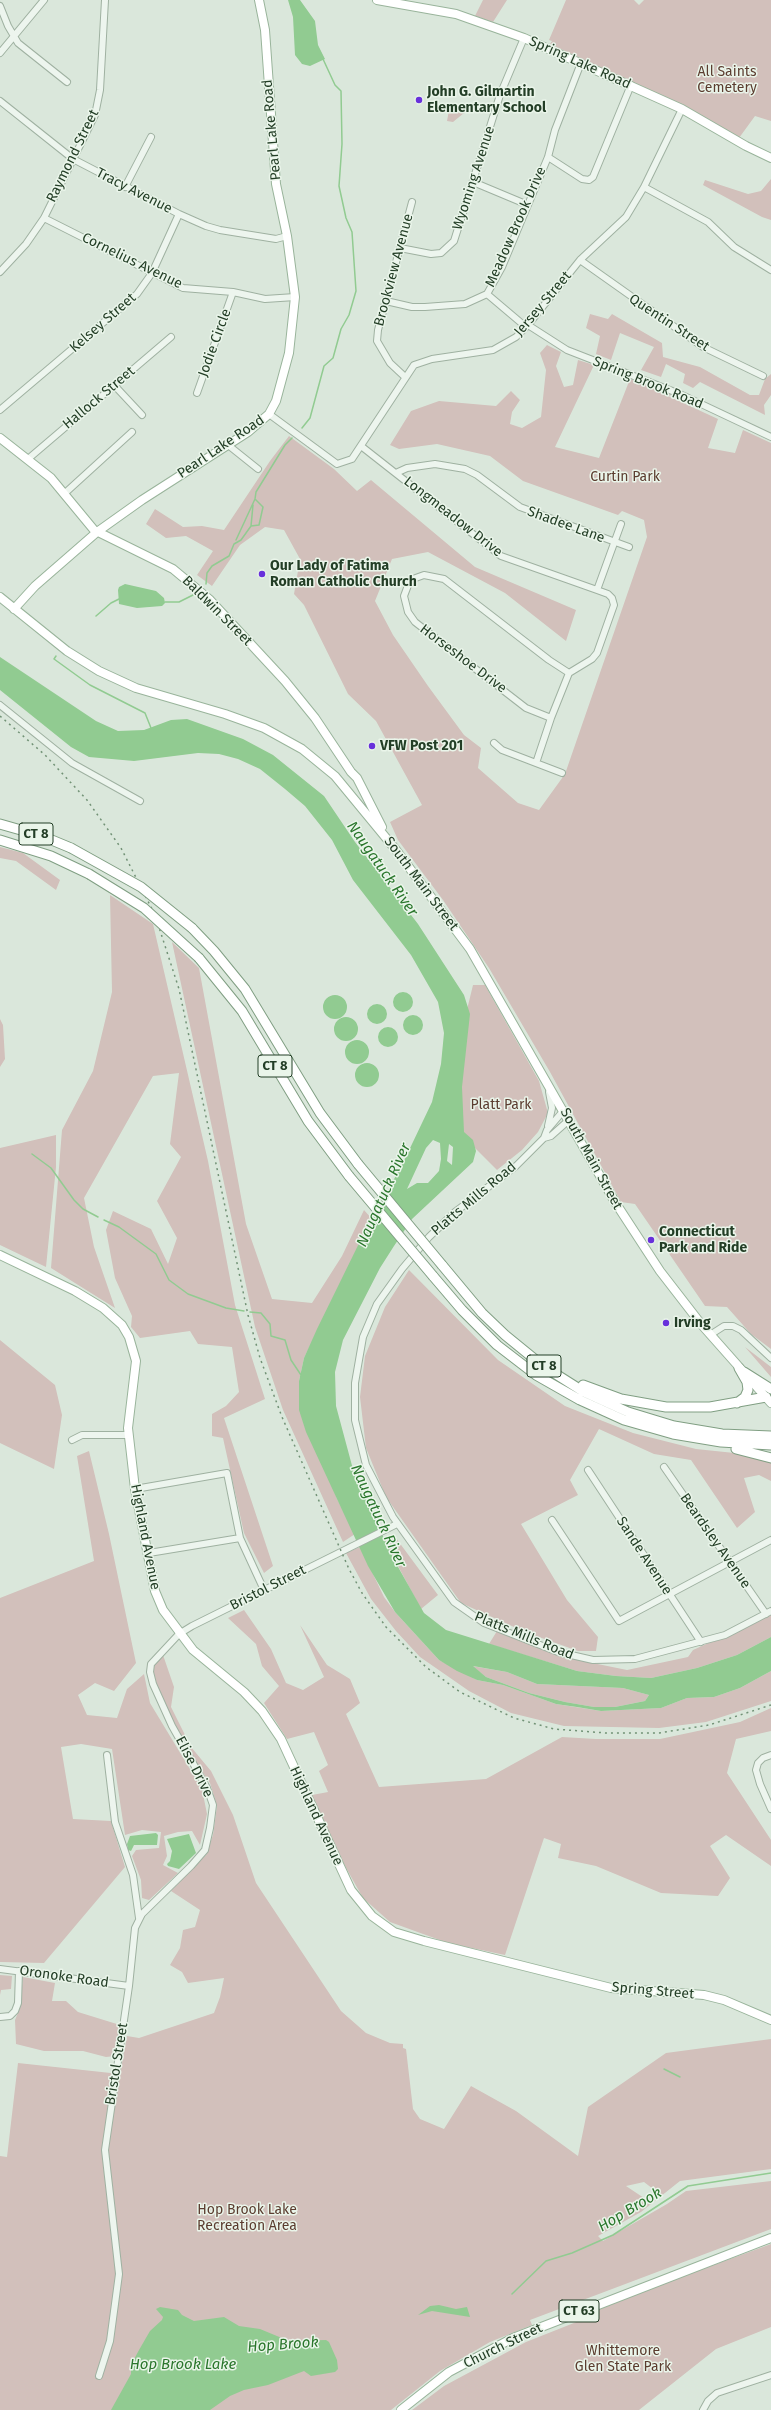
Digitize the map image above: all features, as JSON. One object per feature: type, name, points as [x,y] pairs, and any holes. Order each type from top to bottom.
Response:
[{"type":"highway","name":"CT 8","points":[[0,824],[42,836],[71,848],[141,887],[192,928],[214,951],[245,989],[317,1109],[358,1164],[472,1301],[505,1336],[530,1356],[570,1384],[628,1412],[690,1429],[738,1435],[771,1436]]},
{"type":"highway","name":"CT 8","points":[[0,840],[44,853],[89,874],[144,908],[200,958],[233,998],[308,1121],[349,1176],[477,1326],[510,1356],[536,1375],[565,1393],[602,1411],[673,1434],[721,1442],[771,1445]]},
{"type":"highway","points":[[505,1336],[564,1374],[610,1395],[644,1404],[666,1407],[696,1408],[728,1405],[769,1396]]},
{"type":"highway","points":[[728,1405],[740,1402],[747,1394],[747,1382],[739,1368]]},
{"type":"highway","points":[[739,1368],[769,1396]]},
{"type":"highway","points":[[673,1434],[701,1443],[753,1452],[771,1458]]},
{"type":"main road","name":"Pearl Lake Road","points":[[14,609],[35,586],[97,532],[142,500],[228,445],[262,421],[269,414],[282,384],[289,353],[295,297],[287,236],[273,163],[265,30],[259,0]]},
{"type":"main road","name":"Spring Lake Road","points":[[377,0],[456,14],[524,38],[682,109],[746,146],[771,158]]},
{"type":"main road","name":"Baldwin Street","points":[[0,438],[49,477],[86,522],[97,532],[168,567],[203,593],[293,690],[325,732],[351,772],[357,778],[388,840]]},
{"type":"main road","name":"South Main Street","points":[[0,597],[67,651],[99,671],[136,688],[238,718],[270,731],[307,752],[331,772],[388,840],[470,949],[570,1120],[632,1230],[666,1279],[710,1335],[739,1368]]},
{"type":"main road","points":[[345,787],[351,772]]},
{"type":"main road","name":"Highland Avenue","points":[[0,1255],[75,1291],[103,1308],[122,1325],[134,1351],[136,1361],[130,1399],[129,1435],[135,1490],[149,1553],[155,1591],[163,1610],[179,1634],[193,1650],[244,1692],[262,1711],[281,1739],[351,1890],[372,1916],[394,1932],[424,1941],[510,1961]]},
{"type":"main road","name":"Spring Street","points":[[510,1961],[622,1990],[704,1995],[724,2000],[771,2020]]},
{"type":"main road","name":"Church Street","points":[[401,2410],[449,2372],[513,2338],[771,2238]]},
{"type":"street","points":[[0,53],[44,0]]},
{"type":"street","name":"Raymond Street","points":[[0,272],[26,244],[44,218],[74,160],[98,104],[105,0]]},
{"type":"street","points":[[0,6],[14,37],[67,82]]},
{"type":"street","name":"Wyoming Avenue","points":[[400,248],[431,254],[441,253],[454,241],[500,96],[524,38]]},
{"type":"street","name":"Meadow Brook Drive","points":[[386,301],[412,307],[425,307],[465,304],[487,294],[494,284],[548,157],[555,130],[581,63]]},
{"type":"street","points":[[548,157],[582,179],[589,180],[593,177],[631,85]]},
{"type":"street","name":"Tracy Avenue","points":[[0,101],[74,160],[179,214],[206,226],[220,230],[276,239],[287,236]]},
{"type":"street","name":"Jersey Street","points":[[269,414],[337,464],[352,459],[414,365],[421,361],[485,352],[502,347],[527,326],[580,260],[626,217],[644,187],[682,109]]},
{"type":"street","points":[[125,187],[151,137]]},
{"type":"street","points":[[473,182],[528,205]]},
{"type":"street","points":[[644,187],[708,222],[734,248],[771,270]]},
{"type":"street","name":"Brookview Avenue","points":[[405,377],[390,363],[377,342],[386,301],[412,202]]},
{"type":"street","name":"Kelsey Street","points":[[0,410],[137,294],[152,273],[179,214]]},
{"type":"street","name":"Cornelius Avenue","points":[[44,218],[184,288],[233,292],[265,299],[295,297]]},
{"type":"street","name":"Quentin Street","points":[[580,260],[703,347],[763,376]]},
{"type":"street","name":"Jodie Circle","points":[[197,393],[233,292]]},
{"type":"street","name":"Spring Brook Road","points":[[487,294],[527,326],[567,350],[680,394],[771,437]]},
{"type":"street","name":"Hallock Street","points":[[28,459],[171,337]]},
{"type":"street","points":[[114,385],[142,415]]},
{"type":"street","points":[[64,494],[132,432]]},
{"type":"street","points":[[228,445],[258,469]]},
{"type":"street","name":"Longmeadow Drive","points":[[362,446],[502,556],[608,594],[614,605],[597,653],[592,659],[569,673]]},
{"type":"street","name":"Shadee Lane","points":[[396,473],[406,468],[435,464],[465,469],[477,474],[520,507],[629,547]]},
{"type":"street","points":[[597,590],[621,524]]},
{"type":"street","name":"Horseshoe Drive","points":[[551,718],[526,708],[415,622],[408,612],[404,596],[410,580],[424,575],[444,579],[549,660],[569,673]]},
{"type":"street","points":[[536,763],[551,718],[569,673]]},
{"type":"street","points":[[0,705],[72,763],[140,801]]},
{"type":"street","points":[[494,743],[502,750],[562,773]]},
{"type":"street","name":"Platts Mills Road","points":[[548,1083],[552,1108],[544,1138],[516,1166],[455,1212],[424,1242],[389,1286],[367,1326],[356,1370],[354,1408],[356,1433],[371,1476],[397,1524],[458,1607],[491,1626],[550,1649],[583,1659],[619,1661],[643,1658],[733,1632],[768,1613]]},
{"type":"street","name":"Platts Mills Road","points":[[547,1130],[564,1110]]},
{"type":"street","name":"Platts Mills Road","points":[[544,1138],[551,1136],[570,1120]]},
{"type":"street","points":[[710,1335],[724,1326],[733,1326],[741,1330],[771,1358]]},
{"type":"street","points":[[72,1440],[82,1435],[129,1435]]},
{"type":"street","name":"Beardsley Avenue","points":[[664,1467],[768,1613]]},
{"type":"street","name":"Sande Avenue","points":[[588,1470],[701,1642]]},
{"type":"street","points":[[135,1490],[227,1473],[240,1538],[264,1590]]},
{"type":"street","points":[[552,1520],[619,1621],[771,1540]]},
{"type":"street","name":"Bristol Street","points":[[150,1667],[155,1657],[179,1634],[397,1524]]},
{"type":"street","points":[[149,1553],[240,1538]]},
{"type":"street","name":"Elise Drive","points":[[139,1918],[205,1850],[213,1805],[208,1788],[172,1726],[153,1684],[150,1667]]},
{"type":"street","name":"Bristol Street","points":[[99,2376],[110,2341],[119,2274],[105,2150],[129,1986],[134,1931],[139,1918],[133,1875],[115,1822],[107,1755]]},
{"type":"street","points":[[771,1756],[763,1758],[758,1763],[756,1770],[760,1784],[771,1809]]},
{"type":"street","name":"Oronoke Road","points":[[0,1969],[129,1986]]},
{"type":"street","points":[[0,2017],[10,2016],[15,2011],[18,2003],[19,1971]]},
{"type":"street","points":[[703,2410],[708,2401],[717,2393],[771,2375]]},
{"type":"green space","points":[[483,0],[507,0],[493,22],[475,16]]},
{"type":"green space","name":"All Saints Cemetery","points":[[566,0],[634,0],[639,5],[644,0],[771,0],[771,121],[755,116],[739,138],[684,106],[550,44],[552,41],[549,40]]},
{"type":"green space","points":[[462,104],[466,109],[464,113],[453,122],[447,121],[450,105]]},
{"type":"green space","points":[[771,179],[771,220],[762,217],[703,185],[705,180],[748,194],[761,191]]},
{"type":"green space","points":[[590,314],[608,319],[612,314],[662,343],[663,357],[700,367],[750,395],[759,395],[765,379],[771,374],[771,395],[764,405],[765,415],[700,382],[693,388],[683,383],[685,374],[666,364],[661,377],[641,370],[654,347],[620,333],[611,360],[596,354],[600,336],[586,328]]},
{"type":"green space","name":"Curtin Park","points":[[547,345],[561,352],[556,366],[564,387],[573,385],[578,360],[594,365],[555,447],[599,458],[630,379],[672,395],[668,396],[718,419],[708,448],[735,453],[743,430],[771,443],[771,1349],[751,1334],[727,1307],[705,1306],[635,1204],[621,1202],[550,1072],[489,968],[443,900],[398,840],[390,822],[422,805],[376,721],[348,694],[304,605],[294,594],[300,559],[284,530],[265,527],[240,545],[212,586],[197,575],[213,551],[186,536],[166,538],[146,524],[155,509],[183,527],[202,526],[224,530],[270,461],[289,436],[334,469],[357,491],[371,480],[475,567],[576,610],[566,641],[505,593],[428,552],[392,559],[375,601],[393,635],[428,686],[464,735],[481,748],[478,768],[518,803],[539,810],[565,774],[647,537],[644,520],[622,511],[618,515],[523,481],[490,456],[437,444],[399,449],[390,445],[411,411],[439,401],[496,406],[511,391],[520,400],[512,412],[510,424],[522,428],[541,417],[546,370],[540,353]]},
{"type":"green space","points":[[0,847],[23,853],[60,880],[56,890],[16,861],[0,858]]},
{"type":"green space","points":[[110,895],[153,924],[208,1161],[235,1305],[265,1399],[224,1418],[273,1566],[264,1573],[244,1533],[223,1438],[212,1436],[212,1414],[226,1406],[239,1392],[232,1347],[198,1344],[190,1331],[140,1338],[131,1327],[132,1316],[115,1278],[106,1230],[113,1211],[151,1229],[168,1264],[177,1238],[157,1201],[181,1157],[170,1144],[179,1073],[153,1076],[84,1198],[94,1247],[115,1308],[51,1268],[62,1130],[93,1071],[112,992]]},
{"type":"green space","points":[[172,942],[199,968],[246,1224],[272,1299],[312,1303],[342,1256],[364,1210],[372,1219],[304,1358],[299,1381],[337,1499],[355,1534],[343,1542],[283,1410],[255,1327]]},
{"type":"green space","name":"Platt Park","points":[[473,985],[485,985],[539,1081],[548,1113],[538,1132],[522,1150],[497,1170],[462,1135],[457,1108],[464,1022]]},
{"type":"green space","points":[[0,1019],[3,1025],[5,1059],[0,1067]]},
{"type":"green space","points":[[56,1135],[56,1167],[46,1267],[0,1245],[0,1148]]},
{"type":"green space","points":[[409,1270],[498,1360],[565,1406],[633,1433],[696,1449],[744,1454],[771,1463],[771,1481],[759,1475],[744,1478],[755,1512],[737,1528],[691,1460],[654,1454],[599,1429],[570,1480],[578,1495],[521,1524],[567,1600],[598,1637],[596,1651],[578,1651],[525,1632],[461,1603],[386,1497],[366,1448],[360,1397],[365,1356],[385,1307]]},
{"type":"green space","points":[[0,1340],[55,1385],[62,1415],[54,1469],[0,1443]]},
{"type":"green space","points":[[745,1347],[771,1367],[771,1377]]},
{"type":"green space","points":[[89,1451],[109,1534],[136,1663],[114,1691],[95,1683],[78,1695],[87,1715],[117,1718],[127,1689],[144,1674],[150,1703],[202,1789],[207,1814],[200,1845],[192,1831],[178,1832],[164,1836],[167,1856],[163,1865],[178,1873],[149,1900],[142,1898],[141,1880],[132,1856],[136,1850],[159,1848],[161,1832],[142,1830],[125,1835],[112,1749],[81,1744],[61,1747],[73,1819],[111,1821],[125,1867],[44,1963],[0,1962],[0,1598],[94,1561],[77,1456]]},
{"type":"green space","points":[[393,1534],[438,1595],[421,1609],[383,1538]]},
{"type":"green space","points":[[360,1547],[384,1597],[395,1612],[439,1660],[477,1680],[503,1685],[556,1704],[601,1711],[661,1708],[687,1698],[714,1697],[740,1688],[771,1671],[771,1701],[706,1722],[659,1728],[564,1726],[511,1713],[469,1691],[420,1657],[396,1631],[371,1599],[346,1553]]},
{"type":"green space","points":[[244,1610],[271,1649],[286,1683],[303,1690],[324,1677],[300,1625],[327,1665],[350,1679],[360,1703],[346,1714],[379,1787],[486,1779],[562,1737],[596,1739],[660,1739],[740,1722],[771,1708],[771,1731],[736,1739],[727,1773],[771,1840],[771,1866],[726,1835],[710,1846],[730,1878],[718,1896],[661,1893],[596,1866],[558,1858],[561,1844],[544,1838],[505,1955],[448,1943],[390,1922],[363,1898],[345,1866],[312,1795],[328,1792],[319,1771],[328,1765],[314,1732],[287,1739],[264,1703],[279,1686],[262,1666],[256,1644],[228,1618]]},
{"type":"green space","points":[[771,1615],[771,1637],[737,1655],[697,1668],[651,1678],[616,1676],[577,1671],[489,1644],[497,1631],[558,1656],[627,1670],[688,1657],[693,1650]]},
{"type":"green space","name":"Hop Brook Lake Recreation Area","points":[[163,1655],[174,1687],[171,1707],[191,1747],[211,1771],[233,1815],[256,1883],[341,2011],[366,2033],[390,2043],[403,2044],[403,2048],[406,2049],[413,2109],[420,2119],[444,2129],[471,2086],[516,2111],[578,2156],[588,2107],[666,2053],[771,2039],[771,2169],[680,2181],[641,2212],[598,2236],[603,2241],[667,2204],[686,2191],[771,2181],[771,2229],[530,2320],[532,2325],[490,2342],[440,2371],[391,2410],[0,2410],[0,2156],[7,2157],[18,2063],[120,2074],[127,2036],[139,2038],[214,2013],[220,1997],[224,1978],[188,1983],[182,1972],[170,1965],[180,1948],[183,1930],[195,1927],[200,1910],[171,1891],[206,1855],[213,1835],[217,1806],[210,1783],[189,1752],[167,1711],[152,1672],[156,1662]],"holes":[[[644,2182],[657,2192],[650,2202],[626,2186]]]},
{"type":"green space","points":[[472,1666],[507,1672],[537,1684],[623,1688],[649,1695],[645,1701],[615,1707],[594,1707],[565,1702],[529,1693],[486,1677]]},
{"type":"green space","points":[[0,1975],[12,1976],[11,1989],[1,1990],[0,1995]]},
{"type":"green space","points":[[23,1977],[55,1983],[52,2001],[66,2001],[78,2012],[120,2025],[115,2056],[106,2057],[83,2051],[44,2051],[16,2044],[15,2020],[20,2008]]},
{"type":"green space","name":"Whittemore Glen State Park","points":[[771,2244],[771,2327],[716,2349],[639,2410],[412,2410],[444,2386],[526,2342],[594,2315],[593,2312],[651,2288]]},
{"type":"water","points":[[288,0],[300,0],[315,21],[318,45],[325,59],[310,66],[302,64],[295,55],[293,17]]},
{"type":"water","points":[[125,584],[156,591],[164,598],[165,603],[162,606],[137,608],[119,604],[118,590],[119,587]]},
{"type":"water","points":[[0,657],[96,721],[118,731],[144,730],[171,720],[187,719],[243,739],[273,755],[324,796],[355,842],[418,924],[464,995],[470,1014],[462,1087],[464,1132],[473,1140],[476,1151],[473,1162],[412,1219],[394,1246],[380,1268],[343,1340],[335,1372],[336,1406],[354,1473],[393,1558],[424,1613],[446,1630],[577,1671],[616,1676],[651,1678],[697,1668],[737,1655],[771,1637],[771,1671],[740,1688],[714,1697],[687,1698],[661,1708],[601,1711],[556,1704],[503,1685],[477,1680],[457,1671],[439,1660],[395,1612],[368,1566],[306,1432],[299,1410],[299,1381],[304,1358],[317,1329],[367,1227],[402,1165],[432,1102],[441,1064],[444,1033],[438,1002],[411,955],[353,880],[332,840],[305,806],[260,769],[238,759],[219,754],[198,753],[134,761],[89,757],[71,747],[0,690]],"holes":[[[433,1140],[440,1143],[441,1159],[439,1171],[428,1183],[417,1183],[407,1189],[426,1148]],[[449,1144],[453,1147],[452,1165],[447,1161]],[[473,1666],[507,1672],[537,1684],[623,1688],[649,1695],[645,1701],[615,1707],[594,1707],[565,1702],[529,1693],[486,1677]]]},
{"type":"water","points":[[399,992],[407,992],[413,998],[413,1006],[407,1012],[399,1012],[393,1006],[393,998]]},
{"type":"water","points":[[335,995],[343,999],[347,1007],[343,1015],[335,1019],[327,1015],[323,1007],[327,999]]},
{"type":"water","points":[[373,1004],[381,1004],[387,1010],[387,1018],[381,1024],[373,1024],[367,1018],[367,1010]]},
{"type":"water","points":[[409,1015],[417,1015],[423,1021],[423,1029],[417,1035],[409,1035],[403,1029],[403,1021]]},
{"type":"water","points":[[346,1017],[354,1021],[358,1029],[354,1037],[346,1041],[338,1037],[334,1029],[338,1021]]},
{"type":"water","points":[[384,1027],[392,1027],[398,1033],[398,1041],[392,1047],[384,1047],[378,1041],[378,1033]]},
{"type":"water","points":[[357,1040],[365,1044],[369,1052],[365,1060],[357,1064],[349,1060],[345,1052],[349,1044]]},
{"type":"water","points":[[367,1063],[375,1067],[379,1075],[375,1083],[367,1087],[359,1083],[355,1075],[359,1067]]},
{"type":"water","points":[[156,1833],[158,1835],[157,1845],[134,1845],[131,1851],[128,1850],[127,1844],[130,1836]]},
{"type":"water","points":[[189,1834],[196,1853],[179,1869],[168,1866],[167,1864],[170,1861],[172,1851],[167,1839]]},
{"type":"water","points":[[439,2305],[456,2309],[467,2307],[470,2317],[432,2311],[418,2315],[430,2306]]},
{"type":"water","name":"Hop Brook Lake","points":[[160,2307],[178,2310],[182,2315],[194,2321],[224,2317],[239,2326],[260,2329],[289,2341],[326,2340],[329,2342],[337,2360],[338,2369],[335,2372],[311,2376],[304,2371],[268,2385],[244,2390],[230,2396],[210,2410],[111,2410],[131,2374],[131,2365],[139,2350],[150,2331],[162,2320],[163,2317],[156,2309]]},
{"type":"waterway","points":[[302,428],[310,418],[324,366],[333,358],[341,329],[349,315],[356,291],[352,232],[346,218],[339,186],[342,144],[341,91],[335,85],[323,59]]},
{"type":"waterway","points":[[206,584],[207,573],[212,566],[229,556],[234,544],[241,540],[251,526],[259,525],[263,507],[255,499],[256,492],[285,445],[292,438]]},
{"type":"waterway","points":[[236,540],[255,499]]},
{"type":"waterway","points":[[251,526],[253,505]]},
{"type":"waterway","points":[[165,602],[179,602],[195,594]]},
{"type":"waterway","points":[[96,616],[111,603],[119,599]]},
{"type":"waterway","points":[[56,656],[54,659],[90,685],[145,713],[151,728]]},
{"type":"waterway","points":[[32,1154],[51,1168],[74,1200],[83,1209],[98,1217]]},
{"type":"waterway","points":[[104,1220],[119,1227],[156,1254],[169,1280],[188,1294],[226,1308],[244,1311]]},
{"type":"waterway","points":[[250,1312],[261,1313],[270,1324],[271,1336],[285,1340],[291,1360],[301,1375]]},
{"type":"waterway","points":[[664,2069],[680,2077]]},
{"type":"waterway","name":"Hop Brook","points":[[512,2294],[546,2261],[572,2253],[613,2235],[688,2186],[771,2173]]},
{"type":"railway","points":[[0,716],[45,755],[87,800],[121,848],[155,915],[179,989],[248,1315],[260,1358],[282,1417],[349,1569],[362,1593],[386,1627],[426,1667],[460,1692],[514,1718],[554,1729],[606,1733],[659,1733],[709,1725],[771,1705]]},
{"type":"place","name":"John G. Gilmartin Elementary School","points":[[419,100]]},
{"type":"place","name":"Our Lady of Fatima Roman Catholic Church","points":[[262,574]]},
{"type":"place","name":"VFW Post 201","points":[[372,746]]},
{"type":"place","name":"Connecticut Park and Ride","points":[[651,1240]]},
{"type":"place","name":"Irving","points":[[666,1323]]},
{"type":"water label","name":"Naugatuck River","points":[[382,869]]},
{"type":"water label","name":"Naugatuck River","points":[[384,1195]]},
{"type":"water label","name":"Naugatuck River","points":[[378,1516]]}]
